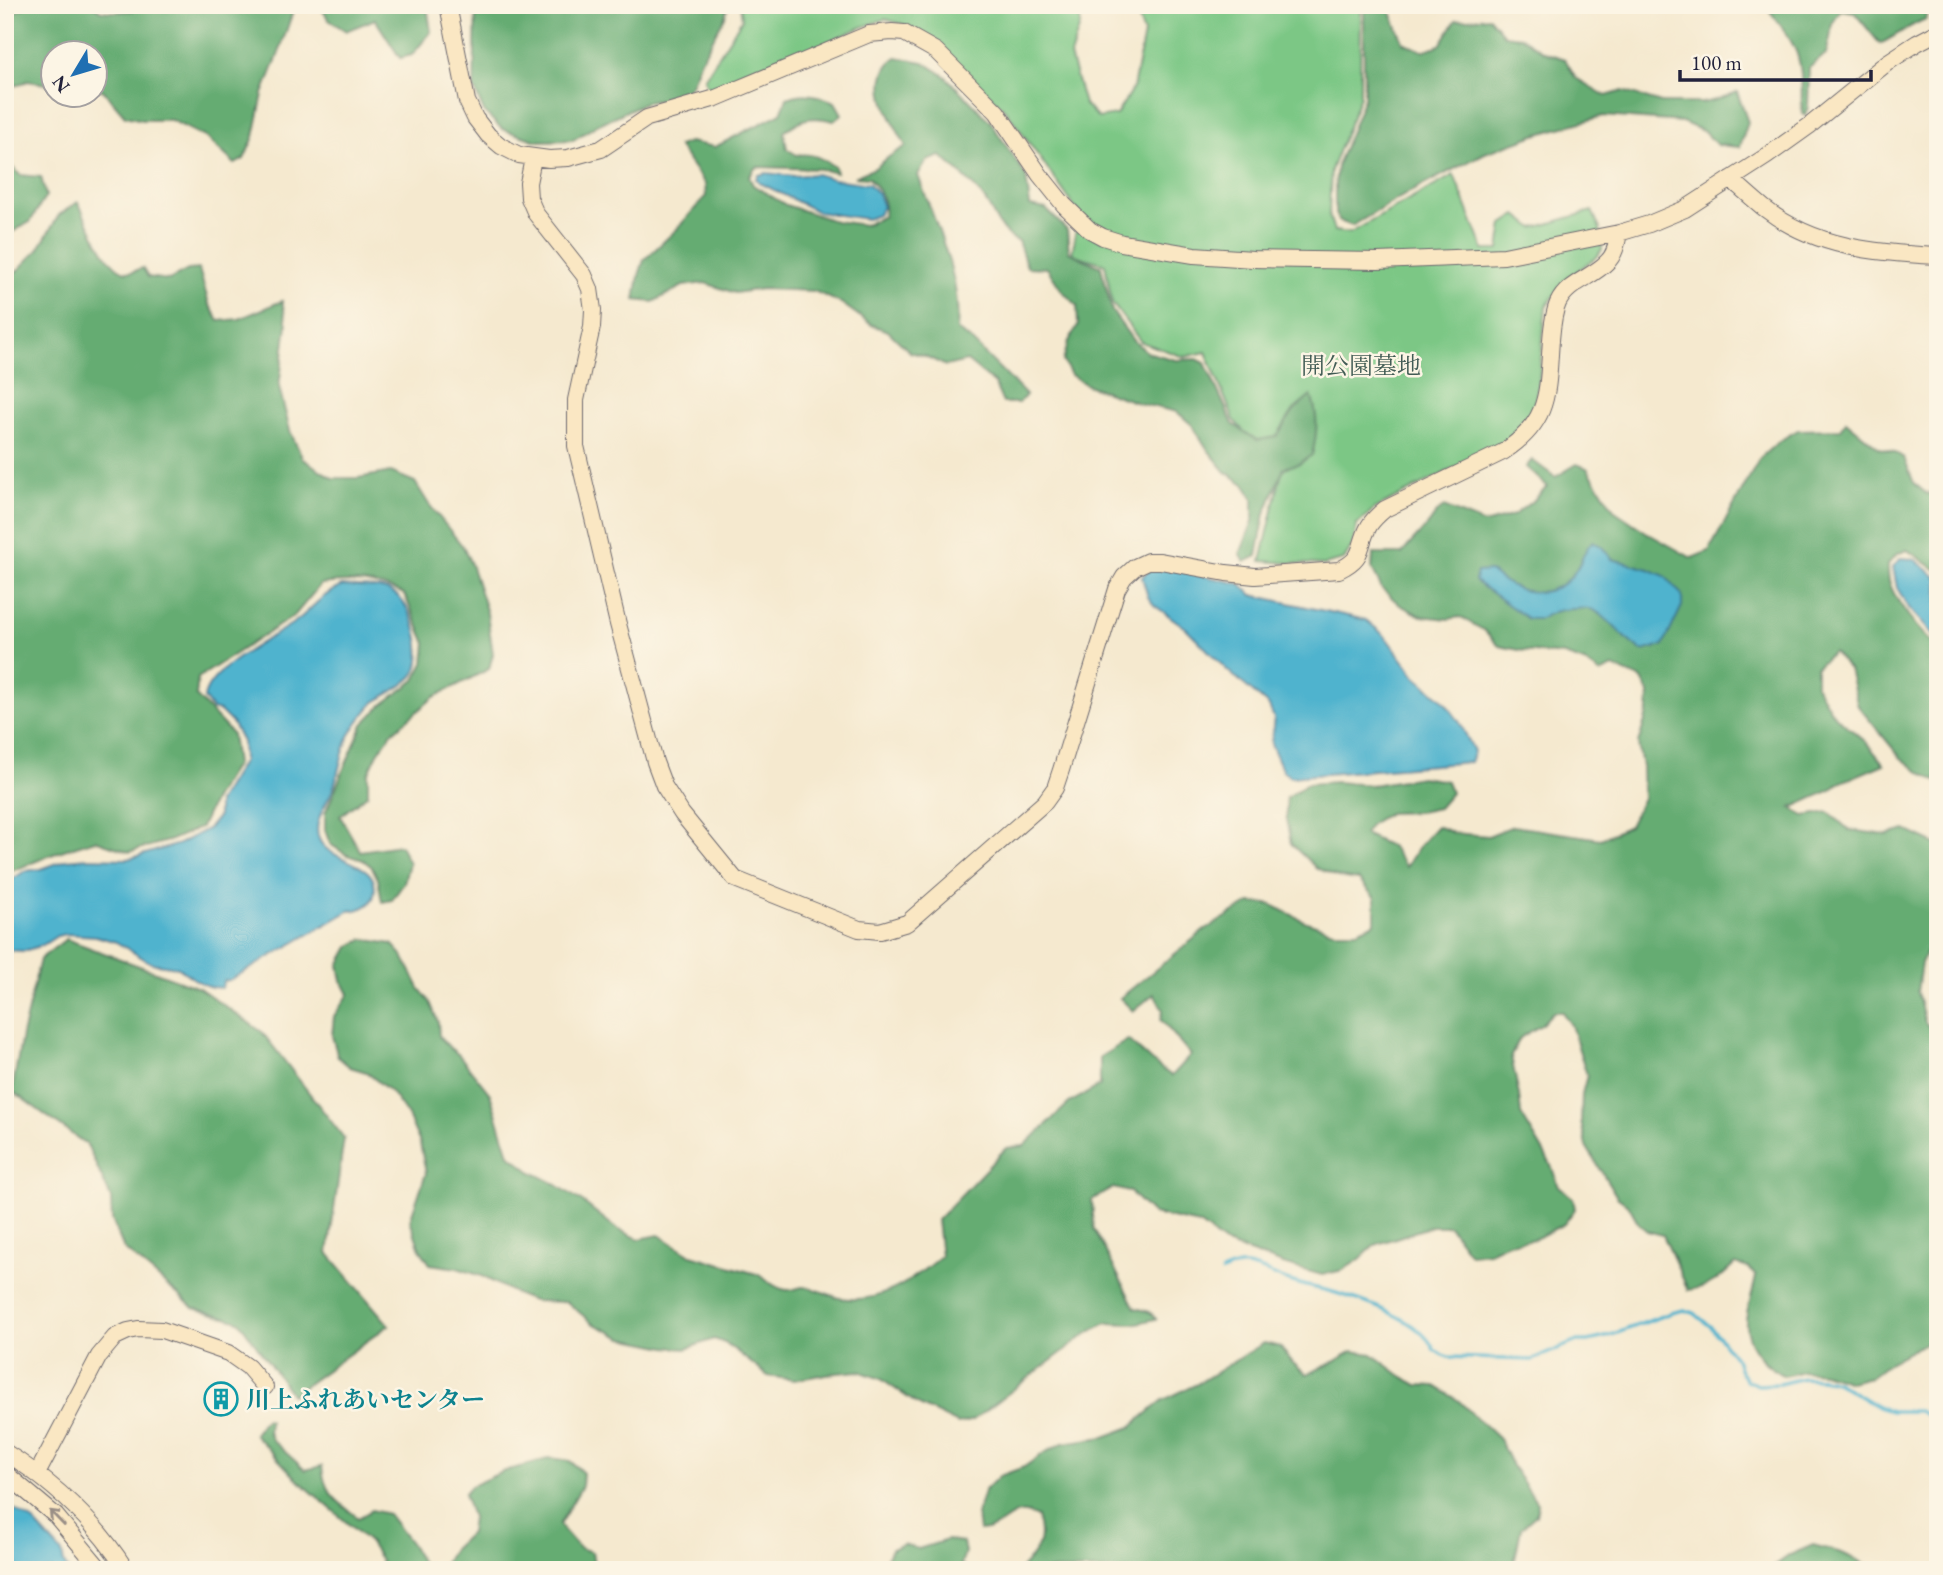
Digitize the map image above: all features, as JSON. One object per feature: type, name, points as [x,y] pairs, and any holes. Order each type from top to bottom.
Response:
[{"type":"street","points":[[448,5],[467,101],[475,118],[501,146],[519,155],[533,158],[585,155],[601,149],[647,118],[716,98],[869,34],[904,33],[936,51],[997,112],[1040,175],[1064,205],[1090,230],[1122,243],[1194,255],[1253,259],[1378,261],[1504,256],[1619,233],[1649,224],[1685,209],[1731,179],[1809,126],[1888,61],[1938,32]]},
{"type":"street","points":[[533,158],[528,183],[529,198],[536,214],[584,275],[590,289],[592,327],[576,400],[576,446],[618,624],[655,762],[664,786],[681,814],[735,879],[859,929],[880,931],[907,923],[1045,802],[1055,788],[1116,589],[1124,577],[1135,567],[1148,561],[1255,576],[1339,570],[1350,564],[1356,559],[1367,528],[1385,509],[1503,452],[1536,423],[1546,395],[1552,333],[1558,304],[1575,284],[1608,262],[1615,252],[1619,233]]},
{"type":"street","points":[[1731,179],[1766,209],[1792,225],[1822,238],[1880,253],[1938,256]]},
{"type":"street","points":[[37,1474],[99,1356],[115,1337],[128,1331],[162,1330],[228,1353],[248,1367],[265,1387]]},
{"type":"street","points":[[5,1452],[76,1506],[117,1555],[126,1570]]},
{"type":"street","points":[[5,1473],[56,1516],[102,1570]]},
{"type":"green space","points":[[29,5],[92,5],[102,11],[117,12],[135,10],[137,5],[295,5],[263,94],[254,137],[244,159],[235,164],[207,138],[171,120],[143,120],[125,116],[108,96],[108,38],[38,38],[38,83],[28,81],[5,89],[5,17]]},
{"type":"green space","points":[[319,5],[427,5],[431,32],[412,55],[400,58],[375,19],[346,31],[329,20]]},
{"type":"green space","points":[[476,5],[728,5],[725,17],[701,60],[691,85],[679,98],[646,102],[599,124],[573,140],[537,141],[502,129],[484,112],[474,88]]},
{"type":"green space","name":"開公園墓地","points":[[740,5],[1081,5],[1080,25],[1070,56],[1084,104],[1098,118],[1116,115],[1133,88],[1144,34],[1134,5],[1358,5],[1361,7],[1360,96],[1331,170],[1329,215],[1334,231],[1350,233],[1454,175],[1484,250],[1499,250],[1503,224],[1517,215],[1534,228],[1592,211],[1600,228],[1602,250],[1568,278],[1546,307],[1539,382],[1531,418],[1508,441],[1374,509],[1357,525],[1353,545],[1344,560],[1324,565],[1261,561],[1281,476],[1234,420],[1206,352],[1184,357],[1141,342],[1112,303],[1105,264],[1072,254],[1079,213],[1007,112],[939,45],[905,25],[885,19],[710,93],[704,79],[742,19]]},
{"type":"green space","points":[[1364,5],[1388,5],[1403,42],[1422,51],[1440,45],[1456,20],[1489,17],[1504,35],[1521,37],[1544,52],[1565,59],[1576,78],[1606,96],[1623,91],[1661,103],[1702,103],[1737,92],[1748,122],[1740,147],[1717,145],[1705,132],[1682,122],[1603,116],[1535,135],[1485,153],[1352,226],[1339,221],[1335,214],[1335,185],[1337,166],[1364,98]]},
{"type":"green space","points":[[1765,5],[1930,5],[1926,19],[1880,44],[1854,12],[1841,10],[1832,24],[1826,54],[1809,68],[1808,107],[1805,115],[1802,114],[1797,54],[1788,36]]},
{"type":"green space","points":[[896,57],[923,62],[945,76],[990,121],[1026,176],[1030,206],[1046,209],[1067,230],[1069,252],[1101,267],[1112,311],[1132,339],[1147,352],[1176,360],[1197,359],[1205,363],[1233,424],[1257,440],[1276,437],[1294,410],[1311,396],[1316,426],[1312,455],[1300,463],[1284,468],[1265,514],[1257,556],[1245,562],[1240,554],[1253,521],[1253,498],[1244,484],[1226,472],[1192,425],[1177,412],[1138,403],[1087,385],[1071,375],[1063,361],[1068,343],[1078,325],[1077,305],[1063,292],[1047,268],[1027,267],[1018,241],[1005,232],[986,201],[962,174],[941,156],[927,161],[918,175],[951,270],[957,330],[972,341],[1026,395],[1019,403],[1003,403],[994,383],[967,361],[946,366],[910,352],[888,331],[872,325],[841,303],[814,291],[762,289],[735,293],[705,283],[683,286],[653,302],[635,300],[644,260],[677,229],[706,196],[705,184],[678,146],[689,142],[715,147],[781,113],[787,98],[811,95],[835,102],[842,114],[834,121],[807,119],[784,132],[787,149],[797,155],[821,159],[835,167],[836,173],[820,169],[756,167],[749,177],[753,185],[786,205],[835,221],[865,225],[884,216],[883,200],[873,182],[869,178],[854,177],[875,168],[906,146],[894,125],[882,89],[887,67]]},
{"type":"green space","points":[[5,160],[20,175],[41,177],[46,196],[30,222],[5,236]]},
{"type":"green space","points":[[78,202],[99,243],[120,269],[129,272],[143,268],[148,277],[169,280],[188,270],[199,269],[209,304],[219,321],[239,319],[282,301],[287,325],[279,387],[290,431],[303,459],[333,478],[358,478],[391,472],[415,482],[464,548],[487,613],[493,654],[489,669],[434,697],[392,733],[368,774],[368,794],[340,816],[360,851],[400,845],[409,863],[404,883],[392,900],[382,902],[378,879],[372,867],[330,844],[325,830],[325,813],[363,724],[383,704],[415,680],[424,663],[426,643],[404,594],[383,586],[363,583],[321,584],[295,615],[198,678],[196,696],[232,734],[236,764],[214,799],[201,827],[171,840],[129,852],[95,840],[5,874],[5,283],[38,250],[59,215]]},
{"type":"green space","points":[[1846,421],[1879,448],[1904,458],[1914,483],[1927,494],[1938,492],[1938,571],[1907,550],[1897,554],[1888,564],[1889,580],[1902,607],[1938,647],[1938,782],[1900,757],[1858,706],[1849,669],[1833,652],[1816,667],[1816,686],[1833,714],[1866,742],[1884,764],[1791,808],[1804,816],[1829,812],[1849,830],[1887,835],[1906,830],[1938,845],[1938,927],[1921,963],[1917,992],[1925,1022],[1938,1037],[1938,1336],[1890,1362],[1870,1377],[1850,1382],[1823,1373],[1803,1371],[1784,1376],[1768,1365],[1755,1351],[1747,1333],[1747,1314],[1756,1276],[1749,1268],[1735,1264],[1714,1282],[1688,1290],[1663,1235],[1647,1231],[1639,1224],[1629,1206],[1617,1197],[1586,1146],[1581,1122],[1582,1094],[1587,1075],[1571,1025],[1562,1012],[1553,1012],[1541,1025],[1520,1038],[1511,1056],[1521,1114],[1550,1163],[1559,1187],[1573,1198],[1575,1209],[1564,1224],[1535,1239],[1508,1243],[1489,1252],[1470,1254],[1449,1226],[1432,1226],[1375,1245],[1343,1270],[1322,1275],[1226,1244],[1199,1224],[1153,1214],[1130,1192],[1113,1188],[1092,1200],[1094,1229],[1135,1308],[1150,1312],[1156,1319],[1133,1324],[1106,1323],[1085,1335],[973,1420],[958,1424],[917,1404],[881,1379],[859,1371],[794,1380],[768,1376],[727,1344],[714,1339],[686,1349],[623,1338],[592,1323],[567,1302],[533,1301],[482,1276],[457,1268],[430,1264],[420,1249],[410,1220],[426,1173],[420,1143],[408,1116],[391,1092],[366,1072],[350,1067],[338,1057],[332,1036],[334,1016],[349,994],[342,981],[339,965],[349,947],[363,939],[392,944],[403,956],[419,988],[430,1002],[438,1022],[439,1036],[459,1055],[490,1094],[509,1154],[530,1171],[584,1203],[617,1229],[639,1239],[659,1235],[691,1255],[760,1275],[784,1290],[809,1287],[836,1297],[855,1299],[882,1294],[907,1282],[941,1256],[937,1220],[1006,1148],[1024,1146],[1069,1103],[1100,1086],[1100,1057],[1128,1040],[1172,1076],[1191,1055],[1161,1020],[1163,1010],[1154,994],[1133,1011],[1120,998],[1206,929],[1250,903],[1270,904],[1304,921],[1333,931],[1357,931],[1375,923],[1375,898],[1359,880],[1338,877],[1316,868],[1291,844],[1286,819],[1286,798],[1307,784],[1336,782],[1372,785],[1421,777],[1447,781],[1451,793],[1438,808],[1389,813],[1372,823],[1364,834],[1392,847],[1406,867],[1419,846],[1437,826],[1453,833],[1488,836],[1513,826],[1601,839],[1629,826],[1643,798],[1638,744],[1648,710],[1649,693],[1642,679],[1613,667],[1600,673],[1584,662],[1564,655],[1499,646],[1485,631],[1460,617],[1448,619],[1421,616],[1400,605],[1382,589],[1372,569],[1373,554],[1402,554],[1444,507],[1485,524],[1514,515],[1547,486],[1526,467],[1532,460],[1555,477],[1577,464],[1587,468],[1615,511],[1692,558],[1709,551],[1760,458],[1779,441],[1798,430],[1840,429]]},
{"type":"green space","points":[[66,939],[199,988],[262,1032],[344,1138],[328,1253],[389,1325],[292,1395],[239,1321],[194,1308],[124,1249],[112,1220],[111,1198],[87,1145],[12,1091],[40,959]]},
{"type":"green space","points":[[1264,1343],[1280,1347],[1293,1363],[1307,1374],[1353,1351],[1372,1354],[1417,1385],[1435,1386],[1459,1401],[1499,1439],[1512,1466],[1538,1504],[1536,1515],[1521,1528],[1515,1570],[1019,1570],[1031,1558],[1040,1541],[1037,1517],[1017,1514],[989,1530],[979,1531],[977,1514],[984,1491],[999,1476],[1024,1467],[1063,1443],[1104,1437],[1131,1427],[1163,1400],[1197,1384]]},
{"type":"green space","points":[[265,1419],[269,1420],[268,1432],[272,1440],[305,1470],[322,1466],[329,1491],[358,1518],[372,1510],[388,1514],[425,1568],[443,1567],[452,1550],[470,1533],[472,1517],[464,1494],[471,1486],[502,1472],[551,1458],[570,1461],[583,1473],[582,1486],[559,1525],[579,1548],[592,1552],[595,1570],[380,1570],[381,1560],[369,1542],[298,1480],[254,1434]]},
{"type":"green space","points":[[947,1540],[963,1542],[965,1553],[961,1565],[970,1570],[881,1570],[891,1549],[904,1544],[918,1549]]},
{"type":"green space","points":[[1813,1545],[1842,1553],[1878,1570],[1762,1570],[1770,1569],[1790,1555]]},
{"type":"water","points":[[766,173],[794,176],[816,174],[869,184],[878,194],[883,207],[878,215],[867,219],[818,212],[756,179],[758,175]]},
{"type":"water","points":[[1593,541],[1612,559],[1665,576],[1682,595],[1682,606],[1663,646],[1642,651],[1596,611],[1590,609],[1564,610],[1541,619],[1528,619],[1475,581],[1477,572],[1490,571],[1499,579],[1520,589],[1543,592],[1553,589],[1573,574]]},
{"type":"water","points":[[1901,558],[1914,559],[1938,578],[1938,641],[1909,608],[1897,588],[1893,567]]},
{"type":"water","points":[[1167,568],[1241,584],[1252,595],[1366,620],[1384,635],[1416,677],[1443,700],[1459,721],[1474,751],[1470,762],[1290,777],[1283,771],[1271,744],[1274,718],[1269,706],[1227,670],[1186,628],[1154,605],[1148,597],[1142,577],[1149,570]]},
{"type":"water","points":[[342,586],[377,588],[395,594],[408,609],[419,645],[418,668],[413,676],[374,703],[351,733],[333,789],[317,826],[319,839],[325,847],[363,868],[370,875],[374,883],[371,902],[349,911],[230,980],[223,981],[222,988],[210,987],[197,981],[177,967],[151,963],[116,942],[96,936],[66,934],[24,951],[5,950],[5,884],[25,871],[41,869],[66,860],[128,859],[179,844],[209,828],[218,817],[218,802],[243,761],[242,742],[233,724],[220,711],[212,709],[204,698],[208,687],[229,665],[299,619],[324,597]]},
{"type":"water","points":[[5,1504],[32,1520],[62,1553],[68,1570],[5,1570]]},
{"type":"waterway","points":[[1222,1272],[1237,1266],[1253,1267],[1287,1280],[1373,1305],[1417,1329],[1428,1339],[1434,1350],[1448,1357],[1532,1360],[1577,1341],[1606,1337],[1684,1310],[1694,1313],[1711,1327],[1736,1359],[1746,1380],[1758,1385],[1779,1384],[1803,1378],[1836,1382],[1878,1407],[1891,1411],[1919,1411],[1938,1422]]},
{"type":"place","name":"川上ふれあいセンター","points":[[221,1399]]}]
